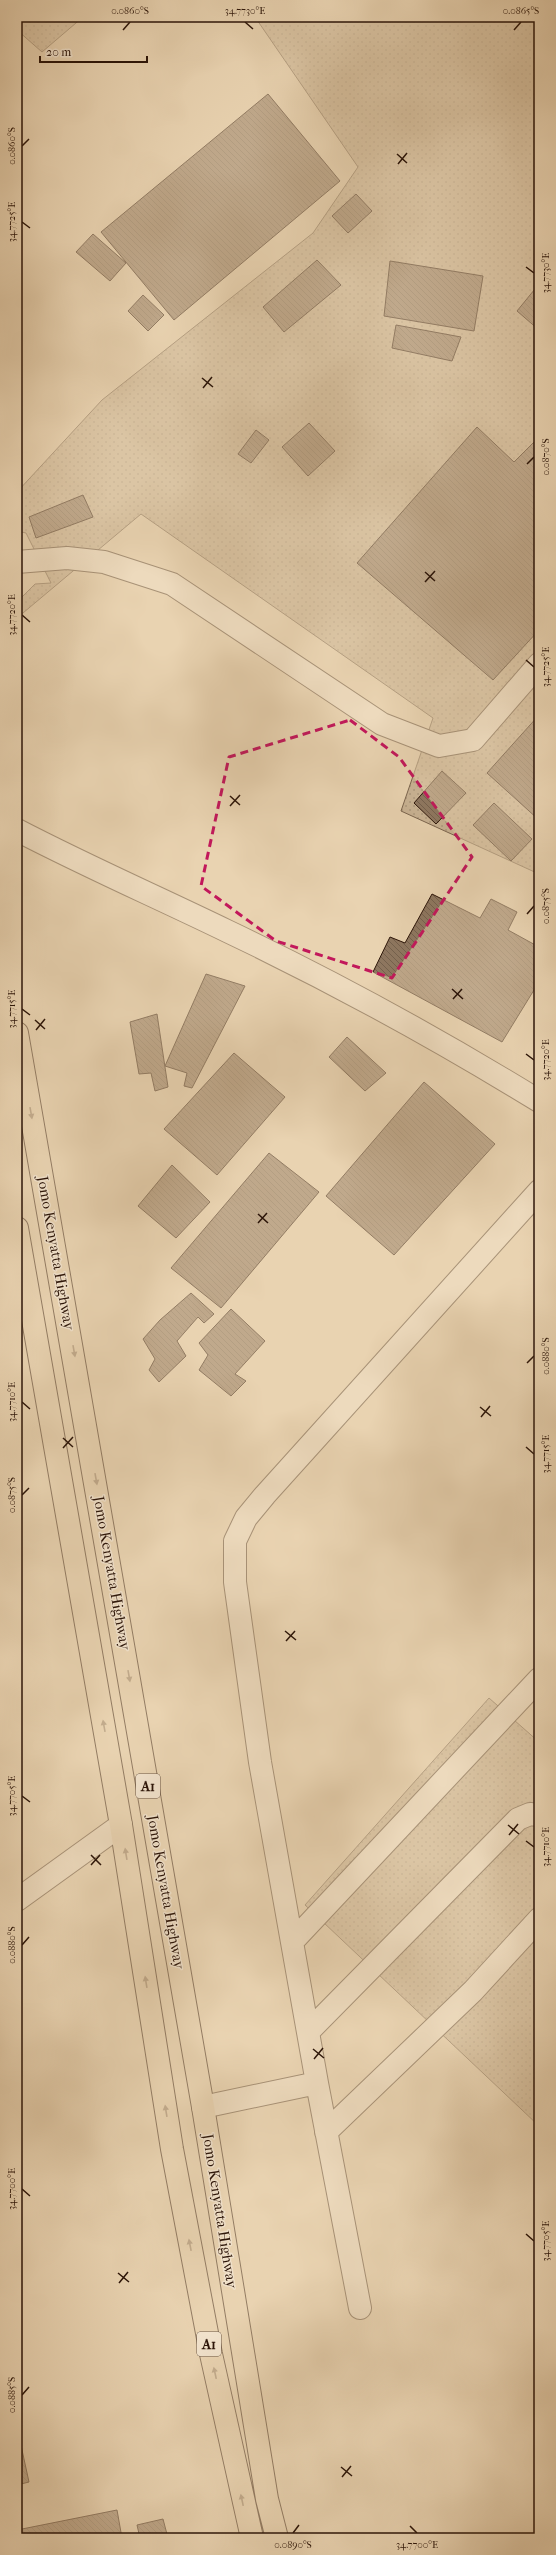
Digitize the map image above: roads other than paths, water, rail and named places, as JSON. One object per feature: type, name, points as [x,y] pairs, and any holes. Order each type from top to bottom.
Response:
[{"type":"highway","name":"Jomo Kenyatta Highway","points":[[17,1033],[203,2107],[267,2498],[277,2538]]},
{"type":"highway","name":"A1","points":[[17,1228],[121,1825],[172,2149],[211,2354],[252,2538]]},
{"type":"street","points":[[17,562],[68,558],[104,562],[172,584],[382,724],[439,746],[473,740],[539,664]]},
{"type":"street","points":[[17,830],[228,932],[396,1017],[454,1048],[539,1101]]},
{"type":"street","points":[[360,2308],[317,2083],[260,1762],[235,1582],[235,1541],[246,1518],[264,1495],[539,1191]]},
{"type":"street","points":[[292,1942],[539,1679]]},
{"type":"street","points":[[308,2032],[518,1819],[530,1814],[539,1815]]},
{"type":"street","points":[[17,1900],[121,1825]]},
{"type":"street","points":[[326,2132],[473,1991],[539,1919]]},
{"type":"street","points":[[203,2107],[317,2083]]}]
